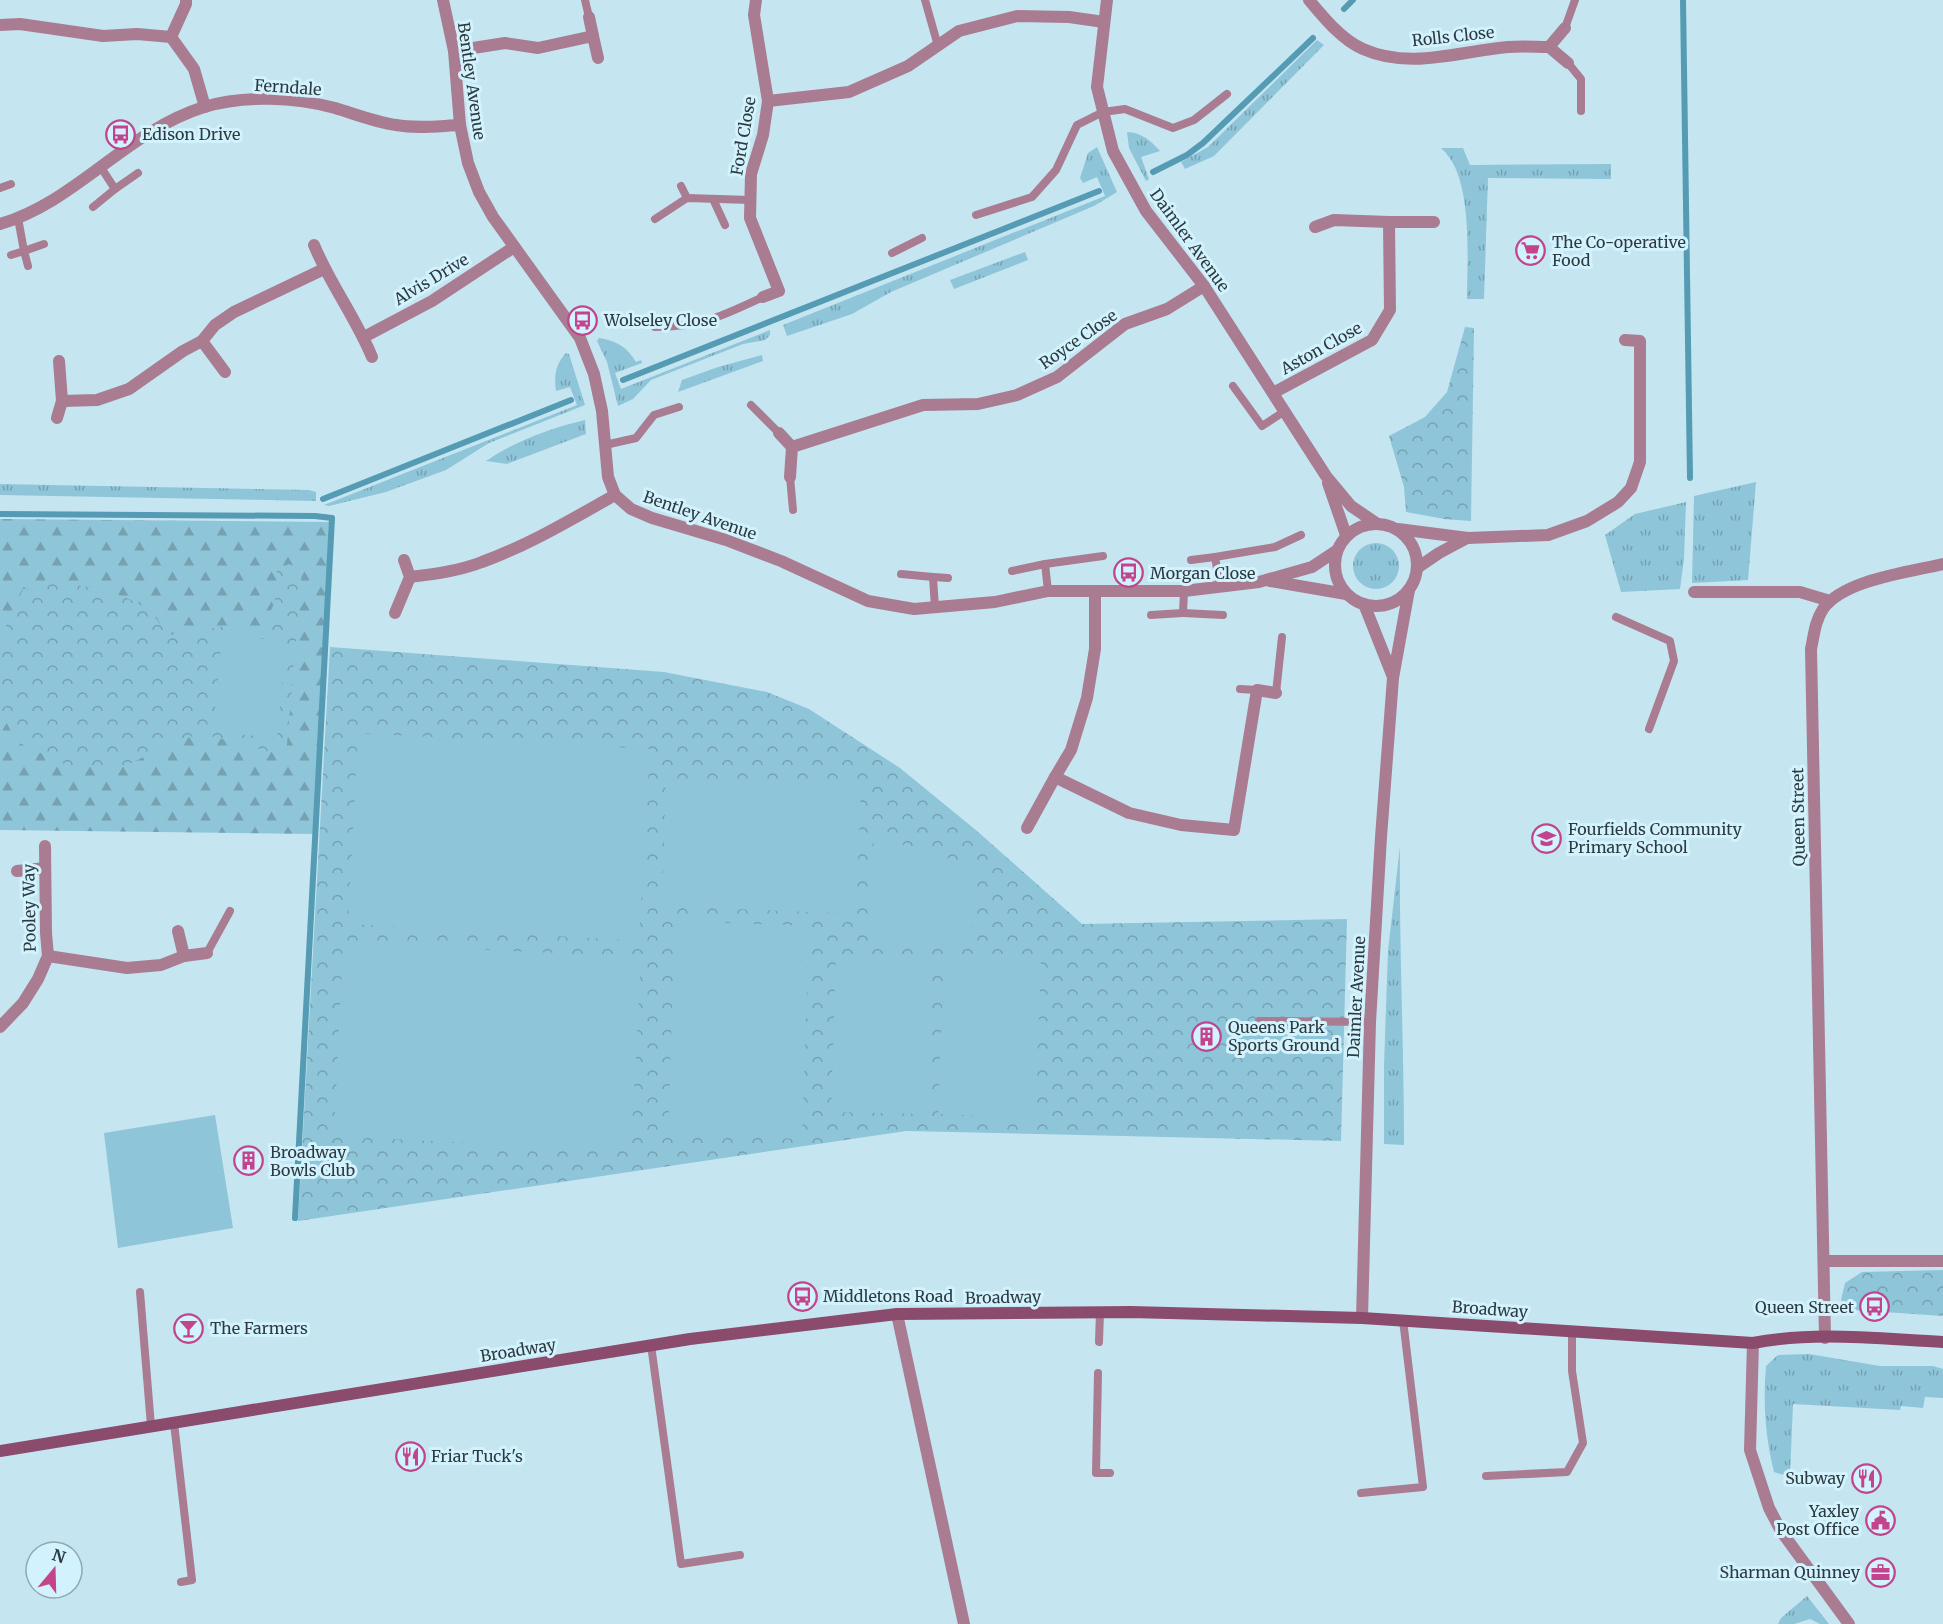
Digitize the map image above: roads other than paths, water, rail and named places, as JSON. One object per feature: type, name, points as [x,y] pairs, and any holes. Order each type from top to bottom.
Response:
[{"type":"main road","name":"Broadway","points":[[0,1451],[690,1339],[897,1314],[1100,1312],[1362,1318],[1753,1343],[1774,1339],[1825,1338],[1943,1342]]},
{"type":"street","points":[[171,37],[186,0]]},
{"type":"street","name":"Bentley Avenue","points":[[443,0],[454,51],[460,125],[468,163],[479,192],[493,217],[580,338],[594,374],[602,411],[608,477],[615,495],[631,509],[759,553],[868,601],[914,609],[995,602],[1048,591],[1184,591],[1266,580],[1312,567],[1336,551]]},
{"type":"street","name":"Ford Close","points":[[756,0],[754,15],[768,101],[763,135],[751,174],[750,218],[779,291],[763,297]]},
{"type":"street","name":"Daimler Avenue","points":[[1107,0],[1097,87],[1113,151],[1146,211],[1204,286],[1326,476],[1351,506],[1376,523]]},
{"type":"street","name":"Rolls Close","points":[[1309,0],[1340,33],[1362,49],[1392,57],[1422,59],[1509,46],[1550,47]]},
{"type":"street","points":[[768,101],[849,92],[908,66],[959,31],[1017,16],[1069,17],[1104,22]]},
{"type":"street","points":[[589,17],[598,58]]},
{"type":"street","points":[[0,25],[20,24],[104,36],[137,34],[171,37],[194,69],[205,107]]},
{"type":"street","points":[[1565,28],[1550,47],[1568,63]]},
{"type":"street","points":[[454,51],[505,43],[538,48],[593,36]]},
{"type":"street","name":"Ferndale","points":[[0,224],[36,211],[162,124],[205,107],[242,100],[279,99],[332,107],[396,125],[419,128],[460,125]]},
{"type":"street","points":[[1315,227],[1334,220],[1434,222]]},
{"type":"street","name":"Aston Close","points":[[1274,393],[1372,340],[1390,310],[1389,222]]},
{"type":"street","points":[[314,245],[324,269],[364,337],[372,357]]},
{"type":"street","name":"Alvis Drive","points":[[364,337],[432,301],[514,247]]},
{"type":"street","points":[[62,401],[97,400],[129,389],[183,351],[202,341],[215,325],[234,312],[324,269]]},
{"type":"street","name":"Royce Close","points":[[792,447],[923,405],[978,404],[1017,395],[1057,377],[1125,324],[1167,309],[1204,286]]},
{"type":"street","points":[[1398,529],[1412,544],[1417,558],[1414,582],[1409,590],[1391,603],[1377,606],[1364,604],[1346,594],[1335,574],[1336,551],[1346,535],[1362,525],[1376,523],[1398,529],[1468,538],[1548,535],[1587,521],[1618,502],[1631,488],[1640,462],[1640,341],[1625,340]]},
{"type":"street","points":[[202,341],[225,372]]},
{"type":"street","points":[[57,418],[62,401],[59,361]]},
{"type":"street","points":[[779,433],[792,447],[790,477]]},
{"type":"street","name":"Daimler Avenue","points":[[1326,476],[1346,535]]},
{"type":"street","points":[[410,577],[443,573],[482,562],[558,527],[615,495]]},
{"type":"street","points":[[1417,568],[1468,538]]},
{"type":"street","points":[[395,613],[410,577],[404,560]]},
{"type":"street","name":"Queen Street","points":[[1825,1338],[1811,649],[1816,623],[1830,601],[1842,591],[1857,585],[1943,564]]},
{"type":"street","name":"Bentley Avenue","points":[[1266,580],[1346,594]]},
{"type":"street","name":"Daimler Avenue","points":[[1362,1318],[1370,1022],[1393,678],[1409,590]]},
{"type":"street","points":[[1027,828],[1071,750],[1087,698],[1095,649],[1095,591]]},
{"type":"street","points":[[1694,592],[1800,592],[1830,601]]},
{"type":"street","name":"Daimler Avenue","points":[[1364,604],[1393,678]]},
{"type":"street","points":[[1055,777],[1129,813],[1181,825],[1234,830],[1257,690],[1276,693]]},
{"type":"street","name":"Pooley Way","points":[[0,1027],[23,1003],[38,979],[48,956],[45,846]]},
{"type":"street","points":[[17,871],[45,868]]},
{"type":"street","points":[[178,931],[184,956]]},
{"type":"street","points":[[48,956],[127,968],[161,965],[184,956],[207,953]]},
{"type":"street","points":[[1824,1261],[1943,1261]]},
{"type":"street","points":[[897,1314],[964,1624]]},
{"type":"street","points":[[1753,1343],[1750,1450],[1769,1508],[1781,1531],[1849,1624]]},
{"type":"lane","points":[[585,0],[589,17]]},
{"type":"lane","points":[[925,0],[938,46]]},
{"type":"lane","points":[[1565,28],[1575,0]]},
{"type":"lane","points":[[1568,63],[1581,79],[1581,111]]},
{"type":"lane","points":[[976,215],[1032,196],[1056,170],[1077,125],[1103,112],[1125,109],[1173,128],[1194,120],[1227,94]]},
{"type":"lane","points":[[100,166],[115,189]]},
{"type":"lane","points":[[93,207],[138,173]]},
{"type":"lane","points":[[0,188],[11,184]]},
{"type":"lane","points":[[681,186],[687,198]]},
{"type":"lane","points":[[655,219],[687,198],[750,200]]},
{"type":"lane","points":[[713,199],[725,225]]},
{"type":"lane","points":[[18,218],[28,266]]},
{"type":"lane","points":[[892,253],[922,238]]},
{"type":"lane","points":[[11,255],[44,244]]},
{"type":"lane","points":[[656,327],[682,327],[710,321],[763,297]]},
{"type":"lane","points":[[1233,386],[1262,426],[1285,411]]},
{"type":"lane","points":[[751,405],[779,433]]},
{"type":"lane","points":[[605,445],[636,438],[654,415],[679,407]]},
{"type":"lane","points":[[790,477],[793,510]]},
{"type":"lane","points":[[1191,560],[1275,547],[1301,535]]},
{"type":"lane","points":[[1012,571],[1103,556]]},
{"type":"lane","points":[[1215,557],[1220,586]]},
{"type":"lane","points":[[1045,564],[1048,591]]},
{"type":"lane","points":[[901,574],[948,578]]},
{"type":"lane","points":[[933,577],[935,608]]},
{"type":"lane","points":[[1183,613],[1184,591]]},
{"type":"lane","points":[[1151,615],[1183,613],[1223,615]]},
{"type":"lane","points":[[1616,617],[1670,641],[1674,661],[1649,729]]},
{"type":"lane","points":[[1276,693],[1282,638]]},
{"type":"lane","points":[[1240,689],[1257,690]]},
{"type":"lane","points":[[207,953],[230,911]]},
{"type":"lane","points":[[1259,1021],[1370,1022]]},
{"type":"lane","points":[[140,1292],[151,1426]]},
{"type":"lane","points":[[1099,1342],[1100,1312]]},
{"type":"lane","points":[[1361,1493],[1423,1487],[1403,1320]]},
{"type":"lane","points":[[1486,1476],[1567,1472],[1583,1443],[1572,1371],[1572,1331]]},
{"type":"lane","points":[[651,1345],[681,1564],[740,1556]]},
{"type":"lane","points":[[1098,1373],[1096,1473],[1110,1473]]},
{"type":"lane","points":[[174,1423],[192,1580],[181,1582]]},
{"type":"waterway","points":[[1344,9],[1353,0]]},
{"type":"waterway","points":[[1683,0],[1690,478]]},
{"type":"waterway","points":[[1153,172],[1187,155],[1203,143],[1313,38]]},
{"type":"waterway","points":[[623,380],[1099,191]]},
{"type":"waterway","points":[[323,499],[571,400]]},
{"type":"waterway","points":[[0,514],[332,518],[295,1218]]},
{"type":"place","name":"Edison Drive","points":[[121,134]]},
{"type":"place","name":"The Co-operative Food","points":[[1531,251]]},
{"type":"place","name":"Wolseley Close","points":[[583,320]]},
{"type":"place","name":"Morgan Close","points":[[1129,573]]},
{"type":"place","name":"Fourfields Community Primary School","points":[[1547,838]]},
{"type":"place","name":"Queens Park Sports Ground","points":[[1207,1036]]},
{"type":"place","name":"Broadway Bowls Club","points":[[249,1161]]},
{"type":"place","name":"Middletons Road","points":[[802,1296]]},
{"type":"place","name":"Queen Street","points":[[1875,1307]]},
{"type":"place","name":"The Farmers","points":[[189,1328]]},
{"type":"place","name":"Friar Tuck's","points":[[410,1456]]},
{"type":"place","name":"Subway","points":[[1866,1478]]},
{"type":"place","name":"Yaxley Post Office","points":[[1880,1520]]},
{"type":"place","name":"Sharman Quinney","points":[[1881,1572]]}]
